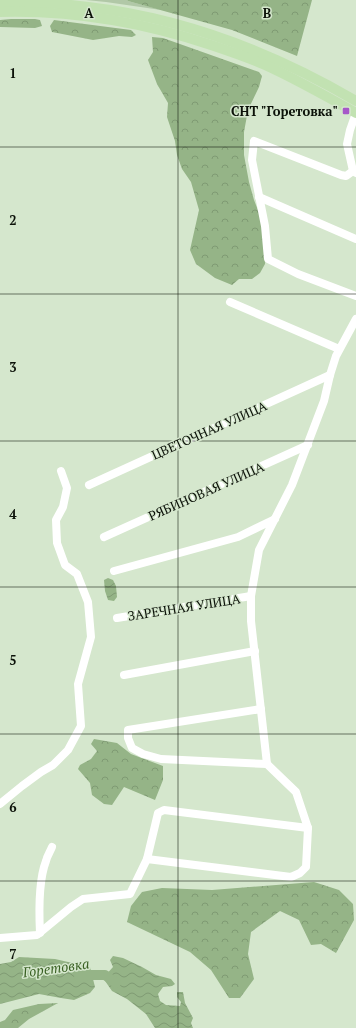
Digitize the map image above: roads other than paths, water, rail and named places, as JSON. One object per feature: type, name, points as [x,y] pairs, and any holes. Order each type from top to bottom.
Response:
[{"type":"main road","points":[[0,3],[26,2],[82,6],[124,12],[165,21],[204,32],[252,50],[313,77],[356,101]]},
{"type":"main road","points":[[0,12],[32,12],[92,16],[139,25],[180,36],[227,50],[265,65],[310,87],[356,113]]},
{"type":"street","points":[[356,113],[347,144],[354,172],[346,176],[254,141],[252,160],[264,226],[268,259],[298,274],[356,296]]},
{"type":"street","points":[[258,197],[356,239]]},
{"type":"street","points":[[230,302],[340,349]]},
{"type":"street","points":[[147,859],[291,877],[300,873],[306,868],[308,828],[296,792],[267,764],[251,621],[252,596],[259,550],[292,486],[324,401],[336,356],[356,319]]},
{"type":"street","name":"ЦВЕТОЧНАЯ УЛИЦА","points":[[88,485],[330,375]]},
{"type":"street","name":"РЯБИНОВАЯ УЛИЦА","points":[[104,537],[308,445]]},
{"type":"street","points":[[0,804],[41,772],[53,765],[68,750],[81,726],[78,684],[91,637],[89,609],[88,602],[77,574],[65,565],[58,543],[56,520],[63,507],[67,488],[61,471]]},
{"type":"street","points":[[114,571],[238,537],[275,519]]},
{"type":"street","name":"ЗАРЕЧНАЯ УЛИЦА","points":[[117,618],[252,596]]},
{"type":"street","points":[[124,675],[255,651]]},
{"type":"street","points":[[261,709],[128,730],[128,738],[132,748],[143,754],[161,759],[267,764]]},
{"type":"street","points":[[0,938],[37,935],[83,899],[130,894],[147,859],[158,813],[164,810],[308,828]]},
{"type":"street","points":[[40,933],[39,916],[42,879],[45,862],[52,847]]},
{"type":"water","points":[[108,578],[113,580],[116,586],[117,597],[114,601],[108,600],[105,591],[104,580]]},
{"type":"water","points":[[113,956],[123,958],[156,975],[171,979],[175,984],[172,986],[163,987],[158,994],[160,1001],[166,1005],[180,1006],[181,1002],[177,997],[177,992],[183,992],[185,1003],[193,1018],[191,1023],[193,1028],[155,1028],[146,1014],[127,999],[112,991],[103,978],[113,967],[110,960]]},
{"type":"water","points":[[19,957],[55,959],[90,967],[95,987],[90,993],[74,1000],[39,994],[0,1004],[0,964],[11,962]]},
{"type":"waterway","name":"Горетовка","points":[[79,977],[105,975],[116,983]]},
{"type":"place","name":"СНТ \"Горетовка\"","points":[[346,111]]}]
